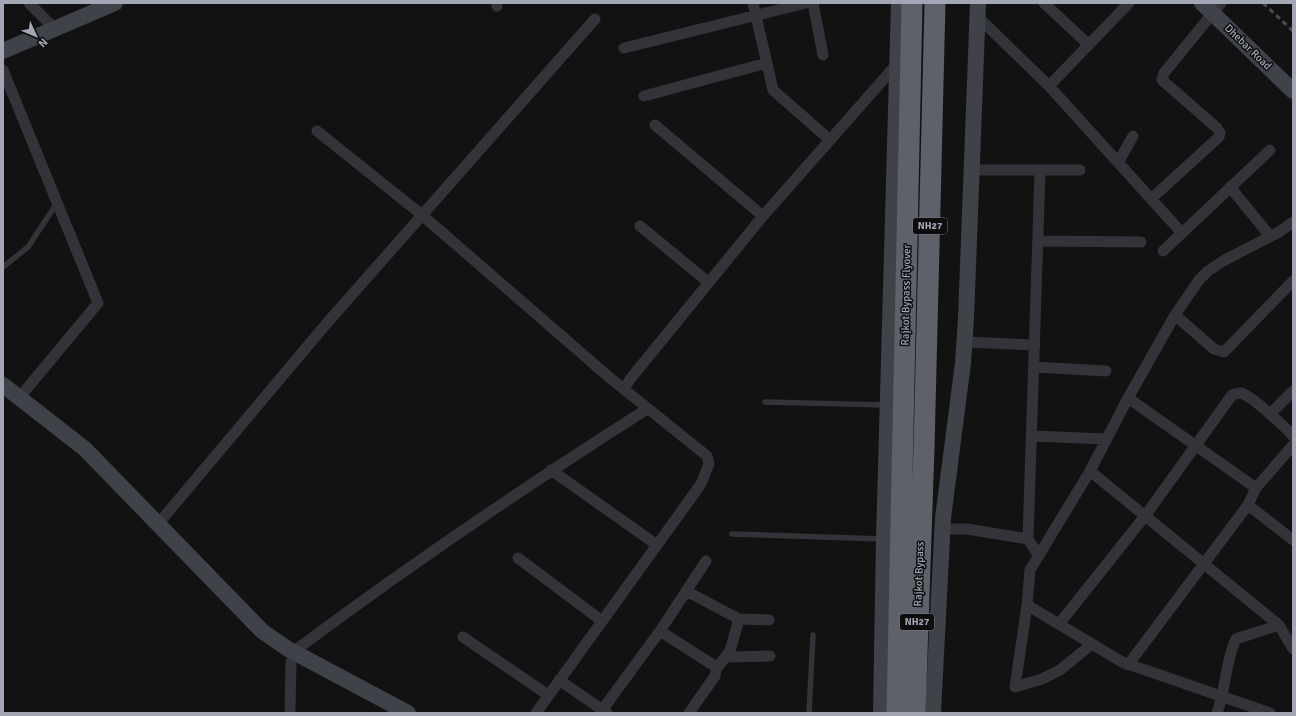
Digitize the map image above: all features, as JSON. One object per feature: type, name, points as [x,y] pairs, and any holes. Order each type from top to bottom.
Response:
[{"type":"highway","name":"Rajkot Bypass Flyover","points":[[892,539],[903,445],[912,3]]},
{"type":"highway","name":"Rajkot Bypass Flyover","points":[[920,530],[924,448],[935,3]]},
{"type":"highway","name":"Rajkot Bypass","points":[[915,713],[920,530]]},
{"type":"highway","name":"Rajkot Bypass","points":[[892,539],[900,579],[897,713]]},
{"type":"highway","points":[[883,606],[900,579]]},
{"type":"street","points":[[29,3],[54,28]]},
{"type":"street","points":[[3,51],[115,3]]},
{"type":"street","points":[[753,3],[771,86],[776,95],[830,140]]},
{"type":"street","points":[[624,48],[806,3]]},
{"type":"street","points":[[813,3],[823,55]]},
{"type":"street","points":[[881,713],[883,606],[892,539],[888,405],[896,64],[899,3]]},
{"type":"street","points":[[1044,3],[1089,45]]},
{"type":"street","points":[[1049,86],[1129,3]]},
{"type":"street","points":[[1152,198],[1219,137],[1220,133],[1218,128],[1162,80],[1164,72],[1212,6]]},
{"type":"street","name":"Dhebar Road","points":[[1212,6],[1293,91]]},
{"type":"street","points":[[978,10],[1119,161],[1182,232]]},
{"type":"street","points":[[933,713],[942,529],[964,342],[973,170],[978,10]]},
{"type":"street","points":[[158,524],[327,323],[595,19]]},
{"type":"street","points":[[644,96],[767,63]]},
{"type":"street","points":[[624,389],[631,378],[708,282],[763,216],[896,64]]},
{"type":"street","points":[[3,70],[98,303],[19,398]]},
{"type":"street","points":[[655,125],[763,216]]},
{"type":"street","points":[[317,131],[422,215],[647,409],[707,456],[709,464],[705,479],[536,713]]},
{"type":"street","points":[[1119,161],[1133,136]]},
{"type":"street","points":[[1163,251],[1230,186],[1270,150]]},
{"type":"street","points":[[973,170],[1080,170]]},
{"type":"street","points":[[1039,556],[1028,539],[1040,171]]},
{"type":"street","points":[[1230,186],[1270,236]]},
{"type":"street","points":[[1092,644],[1060,670],[1042,679],[1015,687],[1027,605],[1030,570],[1090,471],[1128,398],[1175,314],[1199,280],[1208,271],[1293,222]]},
{"type":"street","points":[[640,226],[708,282]]},
{"type":"street","points":[[1038,241],[1141,242]]},
{"type":"street","points":[[1175,314],[1214,349],[1224,352],[1293,281]]},
{"type":"street","points":[[964,342],[1035,345]]},
{"type":"street","points":[[1034,367],[1106,371]]},
{"type":"street","points":[[3,385],[85,449],[252,622],[276,641],[292,657],[386,713]]},
{"type":"street","points":[[1270,414],[1293,391]]},
{"type":"street","points":[[1059,624],[1145,516],[1194,445],[1232,395],[1241,393],[1247,396],[1270,414],[1293,436]]},
{"type":"street","points":[[3,398],[85,463],[245,630],[264,646],[292,657],[408,713]]},
{"type":"street","points":[[1128,398],[1256,488]]},
{"type":"street","points":[[292,657],[410,567],[551,470],[647,409]]},
{"type":"street","points":[[1032,436],[1106,439]]},
{"type":"street","points":[[1128,664],[1248,504],[1256,488],[1293,445]]},
{"type":"street","points":[[551,470],[657,545]]},
{"type":"street","points":[[1090,471],[1279,626],[1293,649]]},
{"type":"street","points":[[1248,504],[1293,540]]},
{"type":"street","points":[[920,530],[967,529],[1028,539]]},
{"type":"street","points":[[518,558],[602,621]]},
{"type":"street","points":[[559,680],[603,712],[660,631],[706,561]]},
{"type":"street","points":[[686,591],[739,619],[769,620]]},
{"type":"street","points":[[1027,605],[1128,664],[1270,713]]},
{"type":"street","points":[[689,713],[715,676],[716,669],[727,657],[739,619]]},
{"type":"street","points":[[1217,713],[1223,697],[1230,651],[1236,639],[1279,626]]},
{"type":"street","points":[[660,631],[713,665],[716,669]]},
{"type":"street","points":[[463,637],[548,695]]},
{"type":"street","points":[[727,657],[770,656]]},
{"type":"street","points":[[290,713],[292,657]]},
{"type":"lane","points":[[3,267],[28,247],[57,202]]},
{"type":"lane","points":[[765,402],[888,405]]},
{"type":"lane","points":[[732,534],[892,539]]},
{"type":"lane","points":[[809,713],[813,635]]},
{"type":"railway","points":[[1263,3],[1293,31]]}]
